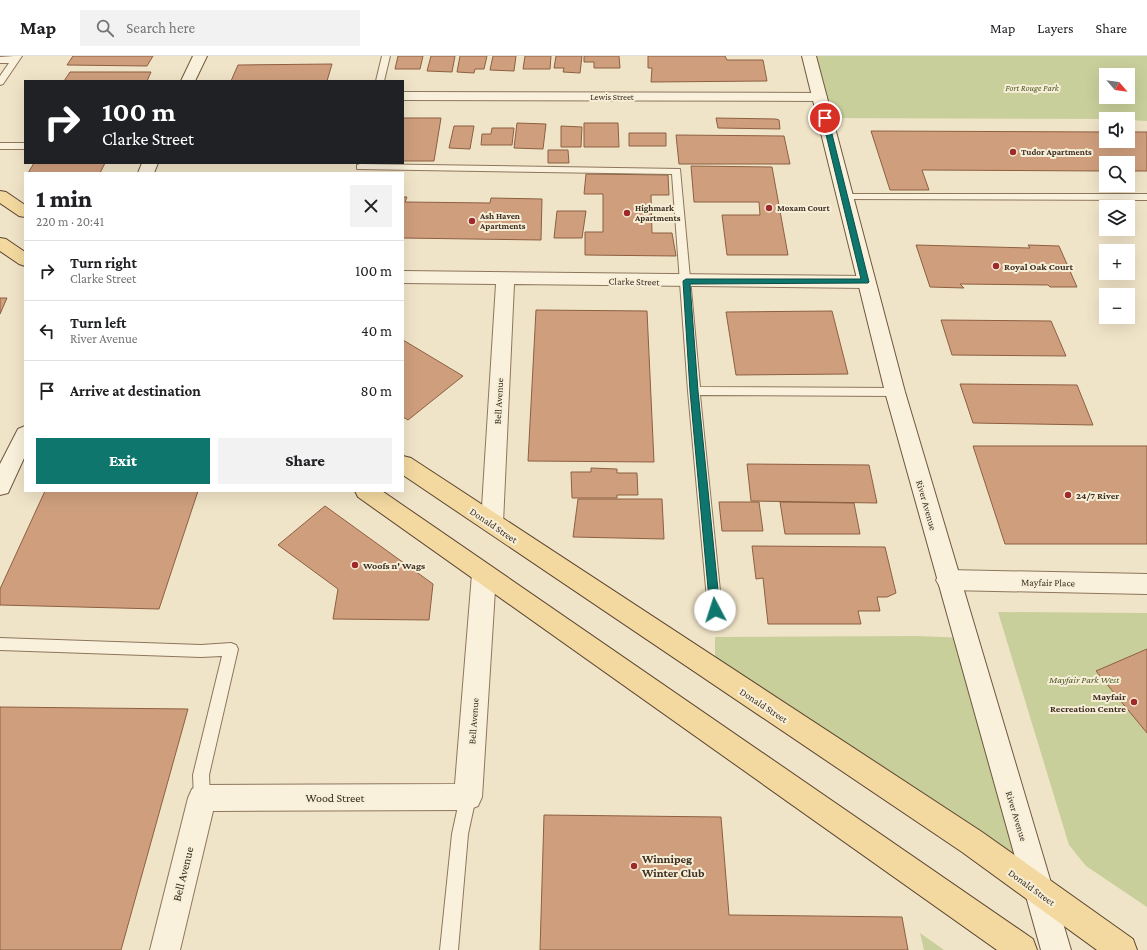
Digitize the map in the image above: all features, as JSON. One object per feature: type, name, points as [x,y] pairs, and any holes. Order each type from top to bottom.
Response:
[{"type":"main road","points":[[0,196],[24,211]]},
{"type":"main road","points":[[0,243],[24,259]]},
{"type":"main road","name":"Donald Street","points":[[404,465],[972,842],[1122,950]]},
{"type":"main road","points":[[367,492],[1022,950]]},
{"type":"street","points":[[188,80],[200,56]]},
{"type":"street","name":"River Avenue","points":[[810,56],[895,392],[1056,950]]},
{"type":"street","name":"Lewis Street","points":[[404,96],[820,98]]},
{"type":"street","name":"Clarke Street","points":[[404,277],[866,282]]},
{"type":"street","name":"Bell Avenue","points":[[492,524],[505,279]]},
{"type":"street","points":[[0,488],[24,436]]},
{"type":"street","name":"Bell Avenue","points":[[468,797],[484,574]]},
{"type":"street","name":"Mayfair Place","points":[[948,580],[1147,584]]},
{"type":"street","name":"Wood Street","points":[[202,798],[468,797]]},
{"type":"street","name":"Bell Avenue","points":[[164,950],[202,798]]},
{"type":"lane","points":[[380,80],[386,56]]},
{"type":"lane","points":[[0,60],[17,58]]},
{"type":"lane","points":[[0,82],[17,58]]},
{"type":"lane","points":[[0,146],[24,146]]},
{"type":"lane","points":[[359,168],[677,171],[694,391],[715,610]]},
{"type":"lane","points":[[845,197],[1147,197]]},
{"type":"lane","points":[[694,391],[895,392]]},
{"type":"lane","points":[[0,644],[201,651],[230,649],[202,775],[202,798]]},
{"type":"lane","points":[[448,950],[460,834],[468,797]]},
{"type":"green space","name":"Fort Rouge Park","points":[[809,56],[1147,56],[1147,121],[1135,120],[1135,112],[1099,112],[1099,119],[825,118]]},
{"type":"green space","name":"Mayfair Park West","points":[[998,612],[1147,613],[1147,907],[1086,866],[1069,845]]},
{"type":"green space","points":[[918,636],[966,638],[1040,893],[715,673],[715,637]]},
{"type":"green space","points":[[920,933],[944,950],[924,950]]},
{"type":"building","points":[[73,56],[153,56],[147,66],[67,65]]},
{"type":"building","points":[[398,56],[423,56],[420,69],[395,69]]},
{"type":"building","points":[[431,56],[455,56],[452,72],[427,71]]},
{"type":"building","points":[[460,56],[487,56],[484,69],[475,69],[474,73],[457,72]]},
{"type":"building","points":[[493,56],[516,56],[514,71],[490,70]]},
{"type":"building","points":[[525,56],[551,56],[550,69],[523,69]]},
{"type":"building","points":[[556,56],[582,56],[580,73],[563,72],[564,68],[554,68]]},
{"type":"building","points":[[584,56],[619,56],[620,68],[594,68],[594,62],[584,62]]},
{"type":"building","points":[[648,56],[725,56],[727,60],[763,60],[767,81],[651,82],[652,68],[648,68]]},
{"type":"building","points":[[332,64],[327,80],[231,80],[238,65]]},
{"type":"building","points":[[70,72],[151,72],[147,80],[65,80]]},
{"type":"building","points":[[404,118],[441,118],[434,161],[404,161]]},
{"type":"building","points":[[716,118],[776,119],[779,120],[780,129],[718,128]]},
{"type":"building","points":[[517,123],[546,124],[543,149],[514,148]]},
{"type":"building","points":[[584,123],[618,123],[619,147],[584,147]]},
{"type":"building","points":[[454,126],[474,126],[470,149],[449,148]]},
{"type":"building","points":[[561,126],[582,127],[581,147],[561,147]]},
{"type":"building","points":[[492,128],[514,128],[512,145],[481,145],[482,134],[491,134]]},
{"type":"building","name":"Tudor Apartments","points":[[871,131],[1099,132],[1099,148],[1135,148],[1135,132],[1147,132],[1147,171],[1135,171],[1135,156],[1099,156],[1099,171],[922,170],[929,190],[890,190]]},
{"type":"building","points":[[629,133],[666,133],[666,146],[629,146]]},
{"type":"building","points":[[676,135],[784,136],[790,164],[679,164]]},
{"type":"building","points":[[548,150],[568,150],[569,163],[548,163]]},
{"type":"building","points":[[33,164],[104,164],[100,172],[29,172]]},
{"type":"building","name":"Moxam Court","points":[[691,166],[772,167],[788,255],[727,255],[722,215],[760,215],[759,202],[694,202]]},
{"type":"building","name":"Highmark Apartments","points":[[586,174],[668,175],[669,195],[651,195],[652,233],[672,233],[676,256],[585,255],[585,232],[603,232],[603,194],[584,194]]},
{"type":"building","name":"Ash Haven Apartments","points":[[404,197],[407,197],[405,202],[490,203],[491,198],[542,199],[541,240],[404,238]]},
{"type":"building","points":[[557,211],[586,211],[582,238],[554,238]]},
{"type":"building","name":"Royal Oak Court","points":[[916,245],[1030,248],[1028,245],[1059,246],[1077,287],[1050,287],[1048,285],[960,284],[964,288],[930,287]]},
{"type":"building","points":[[0,298],[7,298],[0,314]]},
{"type":"building","points":[[536,310],[647,311],[654,462],[528,461]]},
{"type":"building","points":[[832,311],[848,374],[736,375],[726,312]]},
{"type":"building","points":[[941,320],[1051,321],[1066,356],[952,355]]},
{"type":"building","points":[[404,341],[463,376],[408,420],[404,418]]},
{"type":"building","points":[[960,384],[1077,385],[1093,425],[973,423]]},
{"type":"building","name":"24/7 River","points":[[973,446],[1147,446],[1147,544],[1005,544]]},
{"type":"building","points":[[747,464],[869,465],[877,503],[751,501]]},
{"type":"building","points":[[591,468],[617,469],[617,473],[637,473],[638,495],[617,495],[617,498],[572,498],[571,472],[591,472]]},
{"type":"building","points":[[45,492],[198,492],[159,609],[0,605],[0,589]]},
{"type":"building","points":[[578,499],[662,499],[664,539],[573,537]]},
{"type":"building","points":[[719,502],[759,502],[763,531],[722,531]]},
{"type":"building","points":[[780,502],[854,503],[860,534],[785,534]]},
{"type":"building","name":"Woofs n' Wags","points":[[325,506],[433,584],[429,620],[333,619],[338,589],[278,545]]},
{"type":"building","points":[[752,546],[885,547],[896,593],[887,597],[877,597],[880,611],[858,611],[861,624],[768,624],[763,578],[756,579]]},
{"type":"building","name":"Mayfair Recreation Centre","points":[[1147,649],[1147,733],[1096,671]]},
{"type":"building","points":[[0,707],[188,709],[121,950],[0,950]]},
{"type":"building","name":"Winnipeg Winter Club","points":[[544,815],[721,817],[729,915],[902,917],[908,950],[540,950]]},
{"type":"place","name":"Tudor Apartments","points":[[1013,152]]},
{"type":"place","name":"Moxam Court","points":[[769,208]]},
{"type":"place","name":"Highmark Apartments","points":[[627,213]]},
{"type":"place","name":"Ash Haven Apartments","points":[[472,221]]},
{"type":"place","name":"Royal Oak Court","points":[[996,266]]},
{"type":"place","name":"24/7 River","points":[[1068,495]]},
{"type":"place","name":"Woofs n' Wags","points":[[355,565]]},
{"type":"place","name":"Mayfair Recreation Centre","points":[[1134,702]]},
{"type":"place","name":"Winnipeg Winter Club","points":[[634,866]]},
{"type":"route","points":[[715,610],[694,391],[686,281],[866,282],[825,118]]}]
